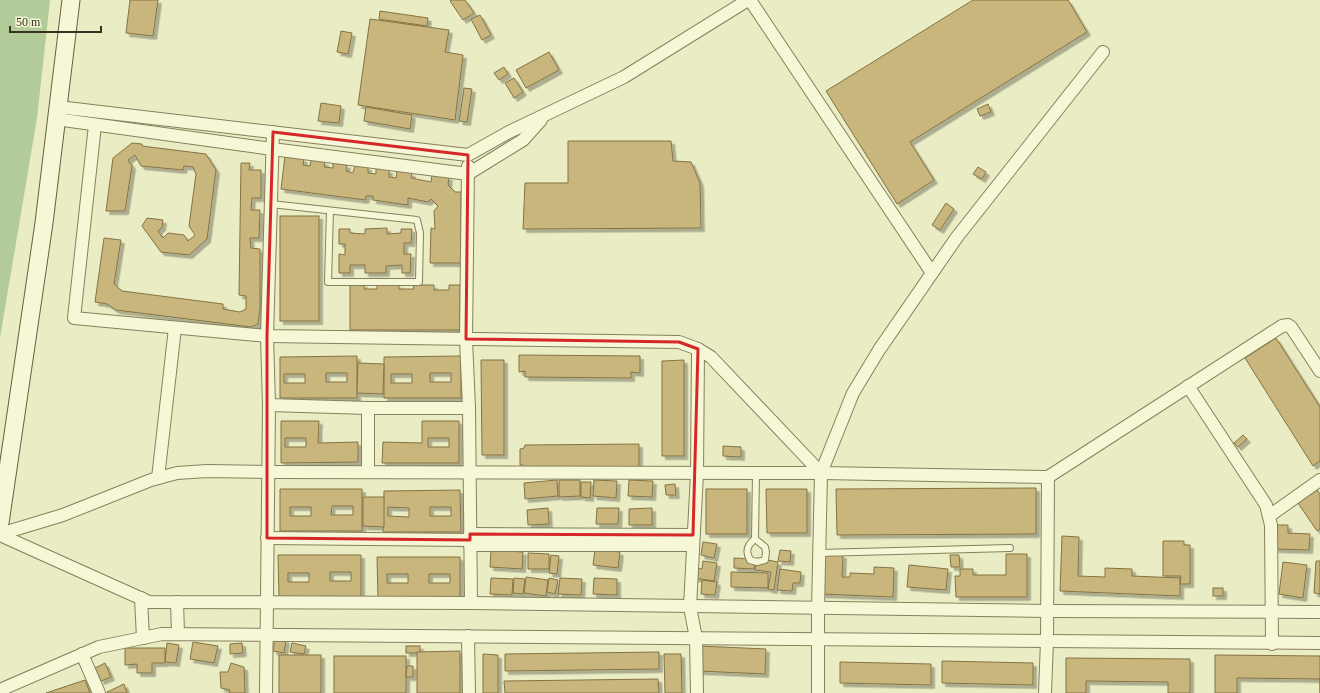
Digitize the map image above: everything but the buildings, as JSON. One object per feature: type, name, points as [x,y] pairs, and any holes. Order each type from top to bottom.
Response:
[{"type":"street","points":[[0,524],[44,223],[71,0]]},
{"type":"street","points":[[57,113],[273,132],[468,154],[509,132],[624,77],[749,0],[932,273]]},
{"type":"street","points":[[818,693],[821,473],[853,392],[879,350],[957,236],[1103,52]]},
{"type":"street","points":[[57,113],[95,125],[468,174],[522,140],[547,114]]},
{"type":"street","points":[[95,125],[74,318],[268,336],[679,342],[698,349],[711,357],[821,473]]},
{"type":"street","points":[[266,693],[269,405],[268,336],[273,132]]},
{"type":"street","points":[[468,154],[466,340],[469,408],[471,603]]},
{"type":"street","points":[[0,534],[63,515],[150,480],[177,473],[207,471],[697,474],[821,473],[1048,477],[1285,325],[1291,327],[1320,371]]},
{"type":"street","points":[[158,478],[175,328]]},
{"type":"street","points":[[697,693],[696,638],[690,606],[697,474],[698,349]]},
{"type":"street","points":[[1188,386],[1266,505],[1271,525],[1272,644]]},
{"type":"street","points":[[269,405],[368,408],[469,408]]},
{"type":"street","points":[[368,408],[368,472]]},
{"type":"street","points":[[1045,693],[1047,641],[1048,477]]},
{"type":"street","points":[[1269,516],[1320,480]]},
{"type":"street","points":[[0,534],[149,602],[471,603],[818,609],[1320,612]]},
{"type":"street","points":[[267,538],[693,540]]},
{"type":"street","points":[[141,598],[143,638]]},
{"type":"street","points":[[177,602],[178,634]]},
{"type":"street","points":[[0,690],[99,647],[162,634],[1272,644],[1320,643]]},
{"type":"street","points":[[468,636],[469,693]]},
{"type":"street","points":[[82,654],[99,693]]},
{"type":"lane","points":[[271,204],[417,220],[420,233],[419,282],[328,282],[330,211]]},
{"type":"lane","points":[[755,539],[756,473]]},
{"type":"lane","points":[[819,553],[1010,548]]},
{"type":"highlighted area","points":[[273,132],[468,155],[466,339],[679,342],[698,349],[693,535],[470,534],[470,540],[267,538],[267,336]]},
{"type":"green space","points":[[0,0],[50,0],[37,118],[0,338]]}]
